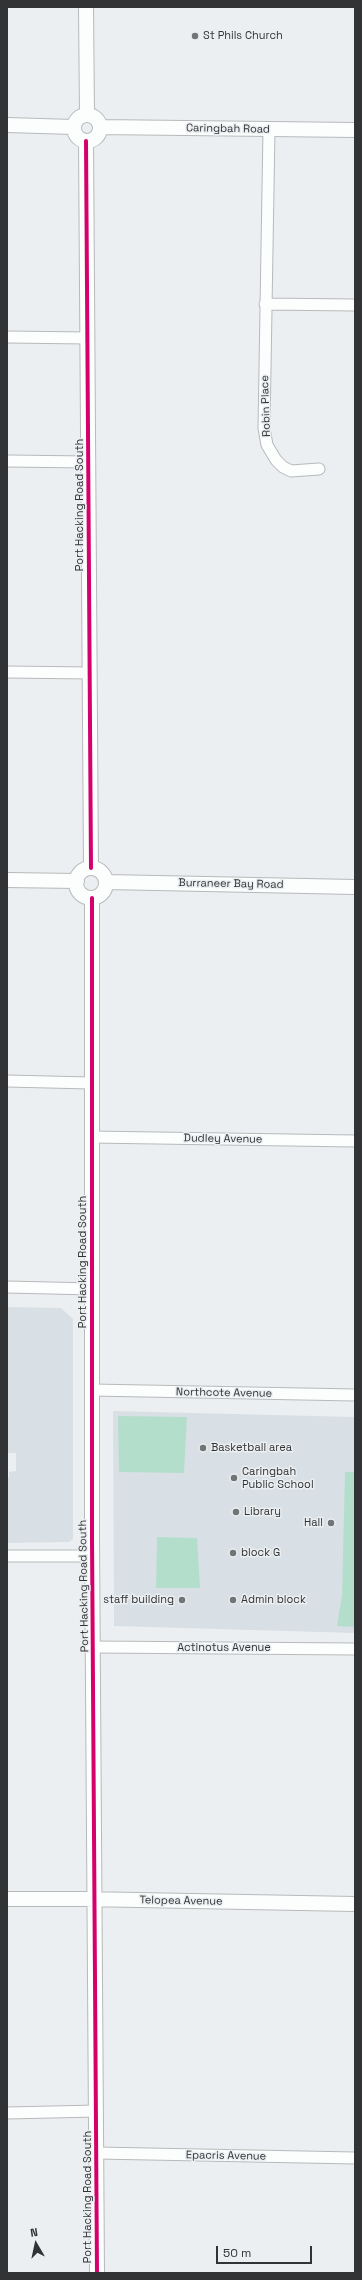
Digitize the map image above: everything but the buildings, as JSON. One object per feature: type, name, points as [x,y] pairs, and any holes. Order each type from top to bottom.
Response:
[{"type":"street","points":[[86,7],[87,115]]},
{"type":"street","points":[[87,115],[97,119],[100,126],[98,135],[86,141],[76,135],[74,127],[76,120],[87,115]]},
{"type":"street","points":[[7,125],[74,127]]},
{"type":"street","name":"Caringbah Road","points":[[100,126],[355,130]]},
{"type":"street","name":"Robin Place","points":[[269,129],[264,428],[267,445],[276,460],[291,471],[319,469]]},
{"type":"street","name":"Port Hacking Road South","points":[[86,141],[91,868]]},
{"type":"street","points":[[265,304],[355,305]]},
{"type":"street","points":[[7,337],[88,338]]},
{"type":"street","points":[[7,461],[89,462]]},
{"type":"street","points":[[7,672],[90,673]]},
{"type":"street","points":[[91,868],[103,874],[106,882],[104,891],[92,898],[80,893],[77,881],[82,872],[91,868]]},
{"type":"street","points":[[7,880],[77,881]]},
{"type":"street","name":"Burraneer Bay Road","points":[[106,882],[355,887]]},
{"type":"street","name":"Port Hacking Road South","points":[[92,898],[90,1083],[93,1289],[92,1390],[97,2273]]},
{"type":"street","points":[[7,1081],[90,1083]]},
{"type":"street","name":"Dudley Avenue","points":[[91,1137],[355,1141]]},
{"type":"street","points":[[7,1287],[93,1289]]},
{"type":"street","name":"Northcote Avenue","points":[[92,1390],[355,1395]]},
{"type":"street","points":[[7,1556],[93,1556]]},
{"type":"street","name":"Actinotus Avenue","points":[[94,1647],[355,1649]]},
{"type":"street","name":"Telopea Avenue","points":[[7,1899],[96,1899],[355,1904]]},
{"type":"street","points":[[7,2112],[97,2111]]},
{"type":"street","name":"Epacris Avenue","points":[[97,2153],[355,2158]]},
{"type":"shaded area","points":[[7,1307],[61,1308],[73,1319],[73,1539],[69,1542],[7,1543],[7,1480],[9,1477],[9,1472],[16,1471],[16,1453],[7,1453]]},
{"type":"shaded area","name":"Caringbah Public School","points":[[113,1411],[355,1417],[355,1633],[114,1626]]},
{"type":"green space","points":[[118,1416],[187,1417],[184,1473],[119,1472]]},
{"type":"green space","points":[[345,1472],[355,1472],[355,1627],[337,1626],[342,1595]]},
{"type":"green space","points":[[157,1537],[197,1538],[200,1588],[156,1588]]},
{"type":"cycle path","points":[[86,141],[91,868]]},
{"type":"cycle path","points":[[92,898],[92,1539],[97,2273]]},
{"type":"place","name":"St Phils Church","points":[[195,36]]},
{"type":"place","name":"Basketball area","points":[[203,1448]]},
{"type":"place","name":"Caringbah Public School","points":[[234,1478]]},
{"type":"place","name":"Library","points":[[236,1512]]},
{"type":"place","name":"Hall","points":[[331,1523]]},
{"type":"place","name":"block G","points":[[233,1553]]},
{"type":"place","name":"staff building","points":[[182,1600]]},
{"type":"place","name":"Admin block","points":[[233,1600]]}]
